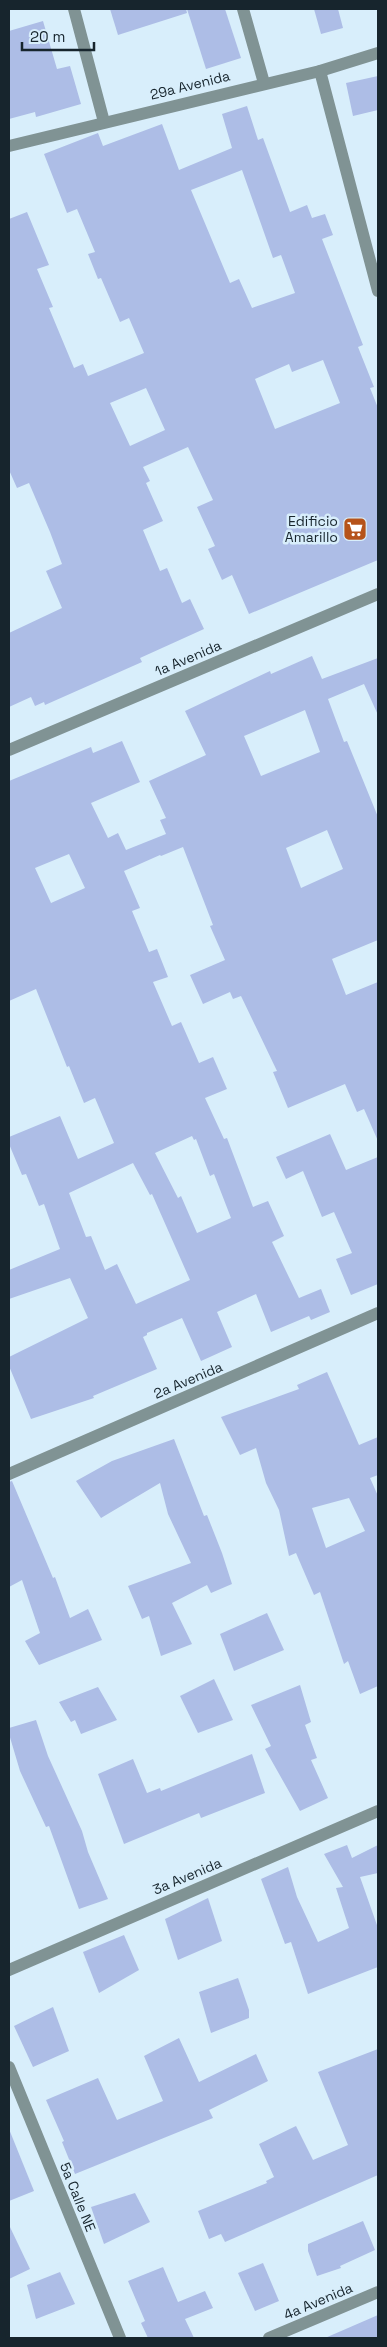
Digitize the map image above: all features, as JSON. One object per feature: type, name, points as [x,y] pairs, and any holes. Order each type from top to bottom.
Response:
[{"type":"street","points":[[74,9],[104,122]]},
{"type":"street","points":[[243,9],[264,83]]},
{"type":"street","name":"29a Avenida","points":[[9,146],[320,71],[378,53]]},
{"type":"street","points":[[320,71],[378,292]]},
{"type":"street","name":"1a Avenida","points":[[9,750],[378,594]]},
{"type":"street","name":"2a Avenida","points":[[9,1474],[378,1313]]},
{"type":"street","name":"3a Avenida","points":[[9,1970],[378,1811]]},
{"type":"street","name":"5a Calle NE","points":[[9,2067],[120,2338]]},
{"type":"street","name":"4a Avenida","points":[[269,2338],[378,2292]]},
{"type":"building","points":[[110,9],[186,9],[187,13],[118,35]]},
{"type":"building","points":[[187,9],[225,9],[241,58],[206,69]]},
{"type":"building","points":[[314,9],[338,9],[343,28],[321,34]]},
{"type":"building","points":[[43,21],[57,69],[70,66],[81,104],[36,117],[35,112],[9,119],[9,31]]},
{"type":"building","points":[[378,76],[378,110],[353,116],[346,83]]},
{"type":"building","points":[[247,106],[258,140],[263,138],[290,212],[307,205],[312,218],[325,214],[333,235],[322,239],[363,345],[358,347],[374,387],[370,388],[378,408],[378,560],[249,614],[232,575],[222,580],[208,549],[215,546],[197,507],[213,500],[188,447],[143,467],[150,481],[146,483],[163,521],[143,530],[160,571],[167,568],[182,603],[190,599],[204,629],[140,658],[142,662],[45,705],[44,702],[35,706],[31,697],[9,707],[9,633],[62,608],[46,571],[62,564],[29,483],[17,488],[9,470],[9,219],[27,212],[49,265],[37,269],[53,307],[49,308],[74,368],[83,364],[88,376],[144,353],[129,318],[120,322],[101,278],[98,279],[88,254],[95,252],[77,209],[67,213],[44,154],[98,133],[103,146],[162,124],[179,170],[232,148],[222,114]],"holes":[[[242,170],[273,258],[281,255],[295,293],[252,308],[239,279],[230,283],[191,190]],[[323,360],[340,403],[275,429],[255,379],[289,364],[292,372]],[[146,388],[165,430],[130,446],[110,403]]]},
{"type":"building","points":[[312,656],[322,679],[378,658],[378,715],[364,684],[328,699],[344,742],[347,741],[378,817],[378,940],[332,959],[346,995],[378,982],[378,1141],[364,1109],[357,1112],[345,1084],[288,1108],[273,1072],[277,1071],[241,996],[233,999],[230,992],[203,1004],[190,975],[225,960],[210,926],[213,925],[183,847],[124,871],[140,908],[132,911],[149,952],[157,949],[168,977],[153,982],[172,1026],[181,1022],[199,1063],[213,1057],[227,1089],[205,1098],[224,1139],[227,1138],[253,1207],[268,1201],[284,1236],[272,1242],[299,1298],[321,1289],[330,1312],[311,1320],[309,1316],[271,1332],[256,1294],[217,1312],[232,1347],[201,1361],[182,1318],[147,1333],[143,1337],[157,1369],[93,1396],[94,1398],[31,1419],[9,1366],[9,1357],[88,1318],[70,1278],[9,1299],[9,1270],[60,1249],[44,1204],[39,1206],[26,1174],[22,1175],[9,1144],[9,1137],[60,1116],[78,1159],[114,1143],[95,1098],[84,1103],[69,1066],[67,1067],[36,989],[9,1001],[9,781],[91,747],[93,753],[122,741],[140,782],[91,803],[108,838],[118,833],[126,850],[166,834],[160,820],[166,818],[149,781],[206,755],[185,711],[270,671],[271,674]],"holes":[[[305,710],[320,752],[261,776],[244,736]],[[327,830],[343,869],[301,888],[286,848]],[[69,854],[85,888],[51,903],[35,868]],[[192,1136],[194,1140],[196,1139],[210,1176],[214,1174],[231,1218],[197,1233],[181,1196],[178,1198],[155,1153]],[[133,1163],[150,1195],[152,1194],[190,1280],[136,1304],[117,1264],[105,1270],[91,1236],[86,1237],[69,1193]]]},
{"type":"building","points":[[330,1134],[346,1170],[378,1157],[378,1284],[351,1295],[336,1259],[352,1253],[334,1212],[322,1217],[303,1171],[286,1179],[276,1157]]},
{"type":"building","points":[[327,1372],[359,1445],[378,1437],[378,1475],[370,1478],[378,1496],[378,1686],[360,1694],[348,1661],[344,1664],[320,1592],[314,1595],[296,1553],[289,1556],[279,1510],[266,1483],[256,1448],[240,1455],[221,1417],[299,1389],[297,1385]],"holes":[[[349,1498],[365,1531],[326,1548],[312,1508]]]},
{"type":"building","points":[[174,1439],[204,1516],[207,1515],[232,1584],[211,1593],[207,1585],[172,1603],[192,1644],[161,1656],[149,1616],[142,1619],[128,1586],[191,1563],[168,1514],[160,1483],[101,1518],[76,1481],[112,1461]]},
{"type":"building","points":[[12,1481],[53,1578],[55,1577],[70,1618],[88,1609],[102,1640],[39,1665],[25,1641],[40,1633],[22,1580],[9,1587],[9,1482]]},
{"type":"building","points":[[267,1613],[284,1650],[234,1671],[220,1634]]},
{"type":"building","points":[[214,1679],[233,1720],[198,1733],[180,1696]]},
{"type":"building","points":[[300,1685],[311,1722],[305,1725],[317,1758],[311,1760],[328,1798],[300,1811],[265,1749],[271,1746],[251,1705]]},
{"type":"building","points":[[98,1687],[117,1720],[81,1734],[75,1720],[71,1722],[59,1702]]},
{"type":"building","points":[[36,1720],[48,1756],[82,1831],[88,1852],[108,1899],[79,1909],[49,1826],[46,1827],[20,1771],[9,1734],[9,1728]]},
{"type":"building","points":[[252,1754],[265,1793],[201,1818],[199,1813],[124,1844],[98,1774],[133,1759],[147,1793],[160,1788],[161,1791]]},
{"type":"building","points":[[347,1845],[352,1858],[378,1845],[378,1873],[360,1877],[378,1928],[378,1967],[308,1994],[291,1942],[285,1944],[261,1879],[288,1867],[297,1897],[318,1942],[349,1928],[336,1888],[343,1887],[324,1854]]},
{"type":"building","points":[[208,1898],[222,1941],[178,1960],[165,1919]]},
{"type":"building","points":[[124,1935],[139,1970],[99,1993],[83,1952]]},
{"type":"building","points":[[238,1978],[249,2010],[249,2018],[211,2033],[199,1992]]},
{"type":"building","points":[[53,2007],[69,2051],[33,2067],[14,2026]]},
{"type":"building","points":[[179,2038],[199,2082],[256,2054],[268,2081],[209,2110],[213,2118],[75,2174],[62,2142],[64,2141],[46,2100],[98,2078],[117,2120],[163,2101],[144,2056]]},
{"type":"building","points":[[378,2049],[378,2175],[225,2242],[221,2234],[209,2239],[198,2211],[267,2183],[266,2181],[274,2177],[259,2144],[296,2126],[313,2160],[348,2145],[318,2072]]},
{"type":"building","points":[[9,2129],[34,2191],[9,2201]]},
{"type":"building","points":[[135,2193],[150,2222],[104,2244],[91,2207]]},
{"type":"building","points":[[363,2221],[375,2250],[340,2266],[341,2268],[317,2276],[308,2251],[308,2244]]},
{"type":"building","points":[[9,2225],[30,2269],[9,2279]]},
{"type":"building","points":[[263,2263],[279,2301],[255,2311],[238,2273]]},
{"type":"building","points":[[163,2267],[178,2302],[205,2291],[213,2308],[185,2319],[194,2338],[148,2338],[141,2323],[145,2321],[128,2281]]},
{"type":"building","points":[[60,2272],[75,2304],[36,2319],[27,2285]]},
{"type":"building","points":[[378,2315],[378,2338],[325,2338]]},
{"type":"place","name":"Edificio Amarillo","points":[[355,529]]}]
